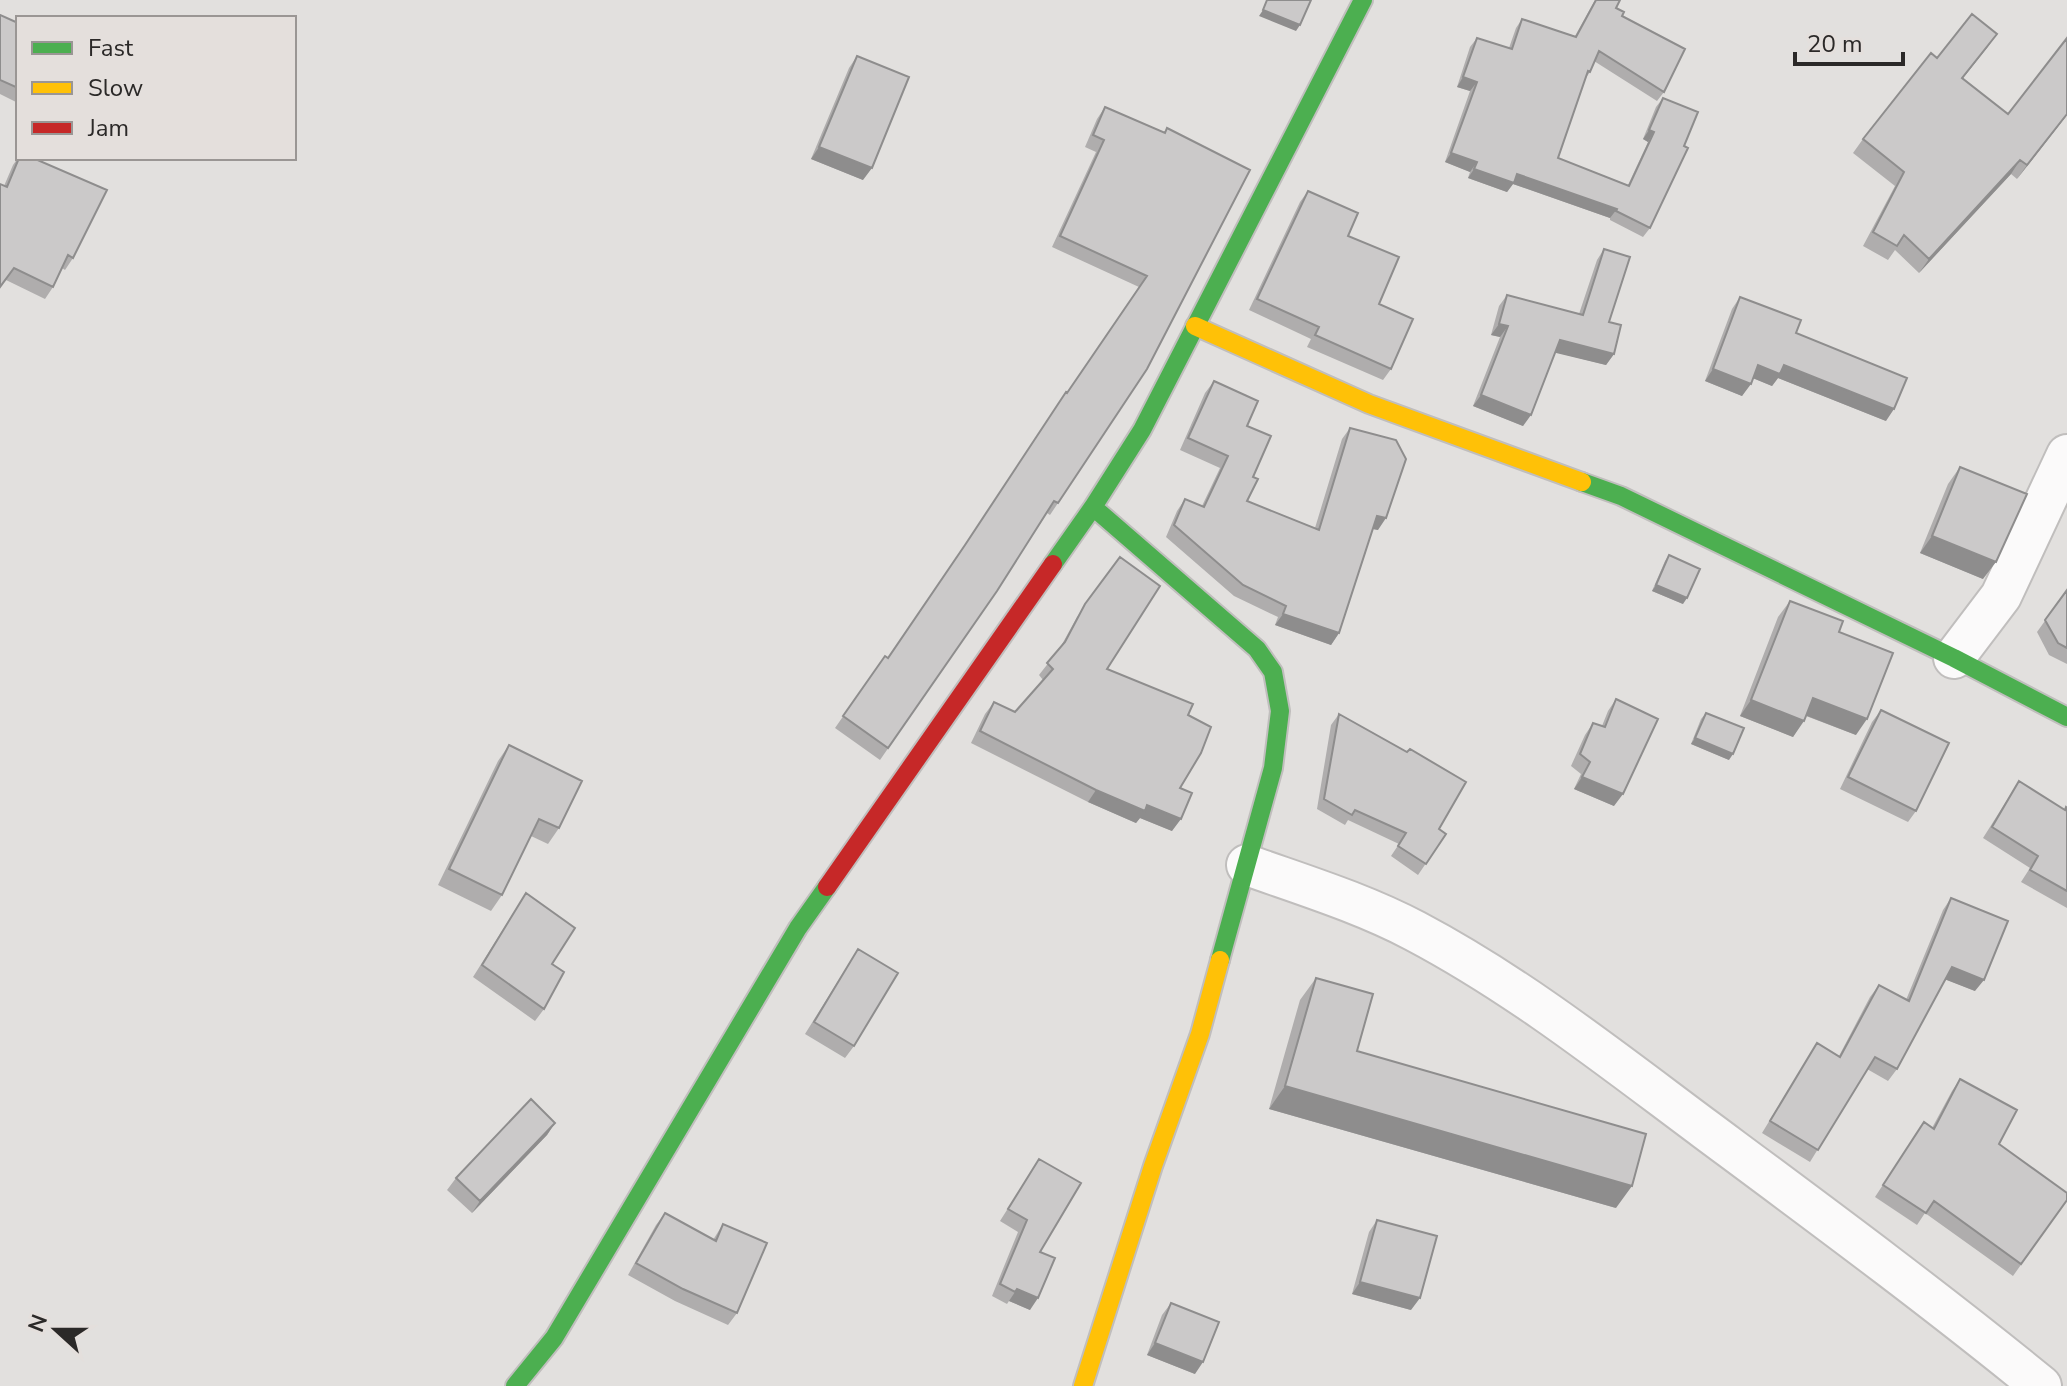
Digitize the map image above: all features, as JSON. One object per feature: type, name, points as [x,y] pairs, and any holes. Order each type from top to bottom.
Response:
[{"type":"street","points":[[515,1386],[554,1338],[798,928],[1093,507],[1142,430],[1363,0]]},
{"type":"street","points":[[1195,326],[1369,404],[1621,496],[1954,658],[2067,717]]},
{"type":"street","points":[[1954,658],[2001,596],[2067,455]]},
{"type":"street","points":[[1083,1386],[1153,1166],[1200,1034],[1273,768],[1280,711],[1273,672],[1257,649],[1093,507]]},
{"type":"street","points":[[1247,865],[1348,901],[1414,931],[1496,978],[1578,1033],[1943,1307],[2041,1386]]},
{"type":"building","points":[[1267,0],[1311,0],[1300,25],[1263,10]]},
{"type":"building","points":[[1596,0],[1620,0],[1616,8],[1624,12],[1622,16],[1685,49],[1664,92],[1599,51],[1588,71],[1558,158],[1629,186],[1654,132],[1649,130],[1663,98],[1698,112],[1684,146],[1688,148],[1650,228],[1617,209],[1517,174],[1514,183],[1474,169],[1477,162],[1451,153],[1477,82],[1463,77],[1477,38],[1512,49],[1522,19],[1576,37]]},
{"type":"building","points":[[1972,14],[1997,34],[1962,78],[2008,114],[2067,38],[2067,114],[2027,165],[2020,160],[1929,259],[1904,235],[1897,246],[1873,232],[1904,172],[1863,139],[1931,53],[1937,58]]},
{"type":"building","points":[[0,15],[16,22],[16,87],[0,80]]},
{"type":"building","points":[[857,56],[909,77],[872,168],[819,147]]},
{"type":"building","points":[[1105,107],[1165,133],[1167,128],[1250,170],[1147,369],[888,748],[843,716],[885,656],[888,658],[1147,276],[1060,236],[1104,140],[1093,135]]},
{"type":"building","points":[[18,160],[38,160],[107,190],[73,258],[68,255],[53,287],[14,268],[0,287],[0,184],[7,187]]},
{"type":"building","points":[[1308,191],[1358,213],[1348,236],[1399,257],[1379,304],[1413,319],[1391,369],[1315,335],[1319,327],[1257,299]]},
{"type":"building","points":[[1604,249],[1630,257],[1609,322],[1621,325],[1614,354],[1560,340],[1531,415],[1481,395],[1508,326],[1499,324],[1507,295],[1583,315]]},
{"type":"building","points":[[1740,297],[1801,320],[1796,333],[1907,378],[1894,409],[1784,365],[1780,374],[1758,365],[1751,384],[1713,369]]},
{"type":"building","points":[[1214,381],[1258,401],[1247,426],[1271,436],[1253,477],[1258,479],[1247,501],[1319,530],[1350,428],[1396,440],[1406,459],[1386,518],[1377,516],[1339,633],[1283,614],[1286,606],[1243,585],[1174,525],[1185,499],[1204,507],[1228,456],[1188,438]]},
{"type":"building","points":[[1960,467],[2027,494],[1996,562],[1932,536]]},
{"type":"building","points":[[1669,555],[1700,569],[1687,598],[1656,585]]},
{"type":"building","points":[[1120,557],[1160,586],[1107,669],[1193,704],[1188,715],[1211,727],[1201,753],[1180,788],[1192,793],[1181,819],[1147,805],[1145,811],[1096,790],[980,731],[994,702],[1015,712],[1053,669],[1047,663],[1065,642],[1085,604]]},
{"type":"building","points":[[2067,590],[2067,648],[2058,643],[2045,620]]},
{"type":"building","points":[[1790,601],[1843,621],[1839,632],[1893,653],[1867,719],[1813,698],[1804,721],[1751,700]]},
{"type":"building","points":[[1616,699],[1658,719],[1623,794],[1582,777],[1590,762],[1580,754],[1593,723],[1605,727]]},
{"type":"building","points":[[1881,710],[1949,743],[1916,811],[1848,777]]},
{"type":"building","points":[[1706,713],[1744,728],[1733,754],[1695,738]]},
{"type":"building","points":[[1339,714],[1407,752],[1410,749],[1466,782],[1439,829],[1446,834],[1426,864],[1398,846],[1406,833],[1355,810],[1352,815],[1324,799]]},
{"type":"building","points":[[509,745],[582,781],[559,828],[539,819],[502,895],[449,869]]},
{"type":"building","points":[[2019,781],[2065,810],[2067,808],[2067,891],[2030,870],[2038,856],[1992,827]]},
{"type":"building","points":[[526,893],[575,928],[552,964],[564,972],[544,1009],[482,965]]},
{"type":"building","points":[[1951,898],[2008,921],[1984,980],[1952,967],[1897,1069],[1875,1057],[1818,1150],[1770,1121],[1817,1043],[1840,1057],[1879,985],[1909,1001]]},
{"type":"building","points":[[858,949],[898,973],[854,1046],[814,1022]]},
{"type":"building","points":[[1316,978],[1373,994],[1357,1051],[1646,1134],[1632,1186],[1285,1086]]},
{"type":"building","points":[[1960,1079],[2017,1110],[1999,1144],[2067,1193],[2067,1200],[2021,1264],[1934,1201],[1926,1213],[1883,1185],[1924,1122],[1934,1129]]},
{"type":"building","points":[[531,1099],[555,1123],[480,1201],[456,1178]]},
{"type":"building","points":[[1039,1159],[1081,1183],[1040,1252],[1055,1258],[1038,1298],[1000,1284],[1027,1220],[1008,1209]]},
{"type":"building","points":[[665,1213],[716,1241],[723,1224],[767,1243],[737,1313],[683,1289],[636,1263]]},
{"type":"building","points":[[1377,1220],[1437,1236],[1420,1298],[1360,1282]]},
{"type":"building","points":[[1171,1303],[1219,1322],[1203,1362],[1155,1343]]},
{"type":"traffic: fast","points":[[1053,564],[1142,430],[1363,0]]},
{"type":"traffic: fast","points":[[1582,482],[1621,496],[1954,658],[2067,717]]},
{"type":"traffic: fast","points":[[1093,507],[1257,649],[1273,672],[1280,711],[1273,768],[1220,960]]},
{"type":"traffic: fast","points":[[515,1386],[554,1338],[798,928],[827,887]]},
{"type":"traffic: slow","points":[[1195,326],[1369,404],[1582,482]]},
{"type":"traffic: slow","points":[[1083,1386],[1153,1166],[1200,1034],[1220,960]]},
{"type":"traffic: jam","points":[[827,887],[1053,564]]}]
